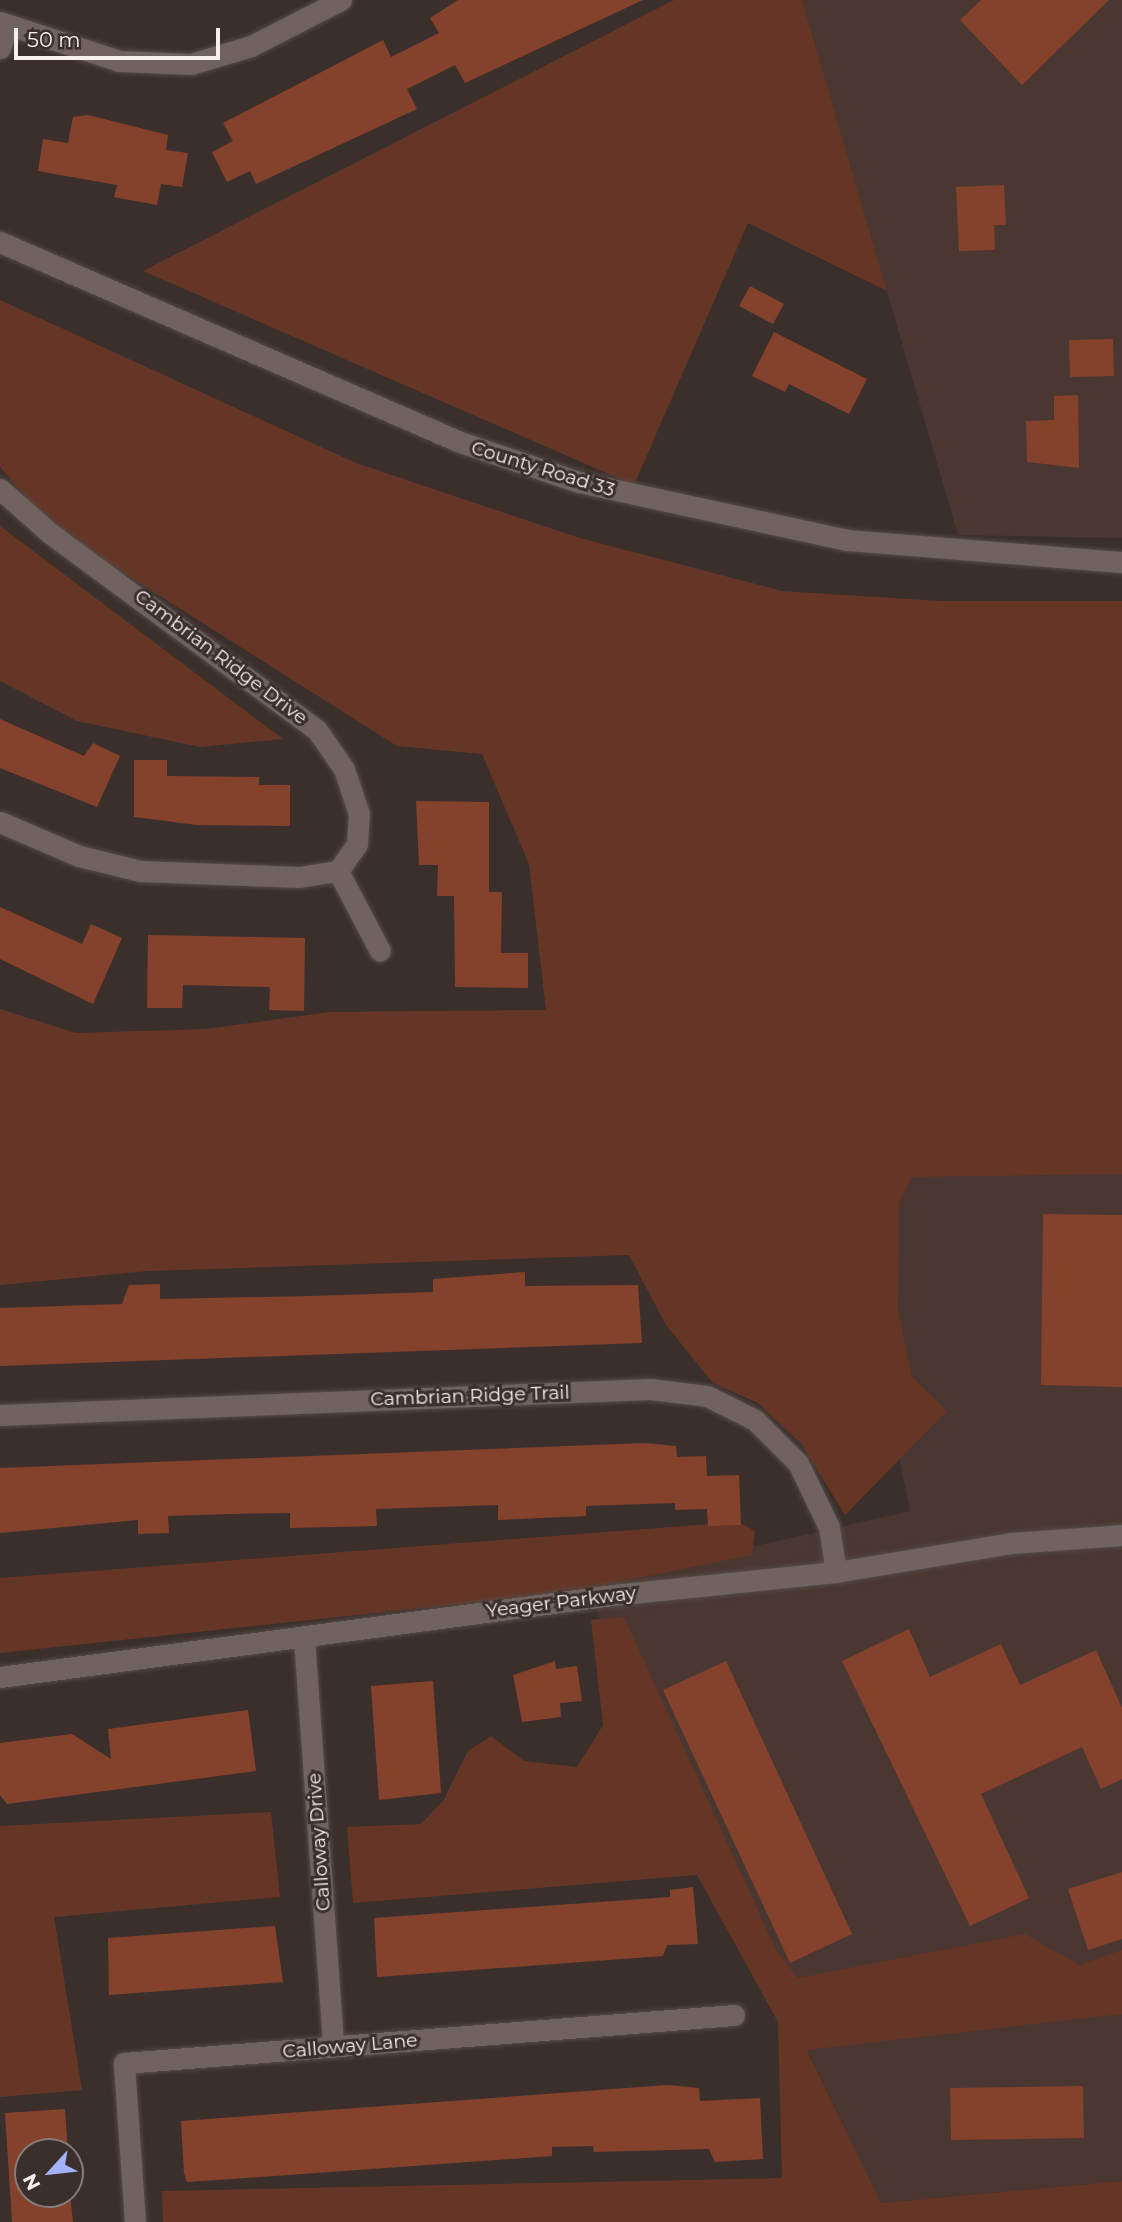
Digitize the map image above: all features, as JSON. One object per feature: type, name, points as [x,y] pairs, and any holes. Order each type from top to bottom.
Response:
[{"type":"street","points":[[0,48],[4,23],[131,63],[191,64],[251,46],[341,0]]},
{"type":"street","name":"County Road 33","points":[[0,242],[457,442],[579,482],[847,540],[1122,562]]},
{"type":"street","name":"Cambrian Ridge Drive","points":[[0,489],[51,534],[317,730],[344,769],[359,814],[357,844],[338,871]]},
{"type":"street","points":[[0,822],[79,856],[141,872],[299,877],[338,871],[380,951]]},
{"type":"street","name":"Cambrian Ridge Trail","points":[[0,1415],[636,1390],[707,1396],[755,1420],[799,1463],[821,1505],[836,1572]]},
{"type":"street","name":"Yeager Parkway","points":[[0,1677],[836,1572],[1011,1542],[1122,1535]]},
{"type":"street","name":"Calloway Drive","points":[[304,1638],[334,2047]]},
{"type":"street","name":"Calloway Lane","points":[[135,2222],[124,2063],[734,2015]]},
{"type":"shaded area","points":[[674,0],[802,0],[887,291],[748,223],[634,485],[143,271]]},
{"type":"shaded area","points":[[802,0],[1122,0],[1122,538],[958,535]]},
{"type":"shaded area","points":[[0,300],[356,463],[580,538],[782,591],[940,601],[1122,601],[1122,1174],[912,1177],[899,1203],[898,1311],[912,1377],[947,1411],[845,1515],[802,1445],[758,1403],[713,1383],[666,1325],[629,1255],[148,1271],[0,1285],[0,1009],[76,1033],[206,1029],[330,1012],[546,1010],[529,864],[482,754],[397,746],[54,529],[0,467]]},
{"type":"shaded area","points":[[0,526],[283,739],[200,747],[77,721],[0,681]]},
{"type":"shaded area","points":[[1122,1157],[1122,2181],[881,2203],[584,1585],[910,1511],[841,1171]]},
{"type":"shaded area","points":[[738,1522],[755,1531],[752,1555],[564,1593],[0,1653],[0,1578]]},
{"type":"shaded area","points":[[624,1617],[777,1952],[798,1978],[1025,1934],[1080,1965],[1122,1950],[1122,2014],[807,2050],[881,2203],[1122,2181],[1122,2222],[163,2222],[162,2191],[782,2178],[778,2022],[697,1875],[353,1903],[347,1827],[421,1824],[443,1801],[468,1751],[491,1736],[524,1761],[577,1767],[603,1725],[591,1620]]},
{"type":"shaded area","points":[[271,1812],[280,1897],[54,1917],[82,2090],[0,2097],[0,1826]]},
{"type":"building","points":[[458,0],[643,0],[465,83],[455,65],[407,89],[417,109],[256,184],[250,171],[227,182],[212,152],[233,141],[223,123],[383,40],[391,57],[439,33],[430,18]]},
{"type":"building","points":[[981,0],[1109,0],[1022,85],[960,20]]},
{"type":"building","points":[[88,115],[168,135],[166,150],[188,153],[182,187],[161,184],[157,205],[114,197],[117,185],[38,171],[43,139],[68,143],[73,117]]},
{"type":"building","points":[[1004,185],[1006,225],[994,225],[995,250],[959,251],[956,187]]},
{"type":"building","points":[[750,286],[784,304],[773,324],[739,306]]},
{"type":"building","points":[[774,332],[867,379],[849,414],[789,384],[785,392],[752,376]]},
{"type":"building","points":[[1113,339],[1114,376],[1070,377],[1069,340]]},
{"type":"building","points":[[1078,395],[1079,468],[1027,462],[1026,421],[1054,420],[1054,396]]},
{"type":"building","points":[[0,719],[84,756],[93,743],[120,756],[97,807],[0,768]]},
{"type":"building","points":[[134,760],[167,760],[167,776],[259,777],[259,785],[290,785],[290,826],[197,825],[134,817]]},
{"type":"building","points":[[416,801],[489,802],[489,892],[502,892],[501,953],[528,953],[528,988],[455,987],[454,896],[437,896],[438,865],[419,865]]},
{"type":"building","points":[[0,907],[82,944],[91,924],[122,938],[93,1004],[0,959]]},
{"type":"building","points":[[148,935],[305,938],[304,1011],[269,1010],[270,987],[183,985],[182,1008],[147,1008]]},
{"type":"building","points":[[1043,1214],[1122,1215],[1122,1387],[1041,1385]]},
{"type":"building","points":[[525,1272],[525,1286],[638,1285],[642,1343],[0,1366],[0,1308],[122,1304],[129,1285],[160,1284],[160,1299],[433,1292],[433,1279]]},
{"type":"building","points":[[645,1443],[676,1446],[677,1457],[706,1456],[707,1476],[739,1475],[741,1525],[708,1526],[707,1509],[675,1510],[675,1503],[586,1506],[586,1516],[498,1520],[498,1505],[376,1509],[377,1526],[290,1528],[290,1513],[229,1514],[168,1516],[169,1533],[138,1534],[138,1520],[0,1533],[0,1468]]},
{"type":"building","points":[[909,1629],[930,1677],[1001,1644],[1020,1685],[1096,1650],[1122,1708],[1122,1779],[1101,1789],[1082,1747],[981,1794],[1029,1898],[970,1926],[842,1661]]},
{"type":"building","points":[[555,1661],[556,1669],[577,1666],[582,1701],[560,1703],[561,1717],[522,1722],[513,1675]]},
{"type":"building","points":[[726,1661],[852,1934],[790,1963],[663,1690]]},
{"type":"building","points":[[433,1681],[441,1793],[379,1800],[371,1686]]},
{"type":"building","points":[[248,1710],[256,1771],[7,1804],[0,1795],[0,1743],[72,1734],[111,1759],[108,1729]]},
{"type":"building","points":[[1122,1872],[1122,1939],[1088,1950],[1068,1889]]},
{"type":"building","points":[[693,1887],[698,1944],[667,1945],[663,1956],[377,1977],[374,1918],[670,1897],[670,1890]]},
{"type":"building","points":[[275,1926],[283,1982],[109,1995],[108,1938]]},
{"type":"building","points":[[668,2085],[699,2088],[700,2101],[760,2098],[763,2159],[715,2162],[709,2149],[594,2152],[593,2146],[552,2147],[552,2156],[187,2182],[184,2173],[181,2121]]},
{"type":"building","points":[[1083,2086],[1084,2138],[951,2140],[950,2088]]},
{"type":"building","points":[[65,2109],[67,2138],[14,2138],[14,2208],[72,2208],[73,2222],[12,2222],[5,2113]]}]
